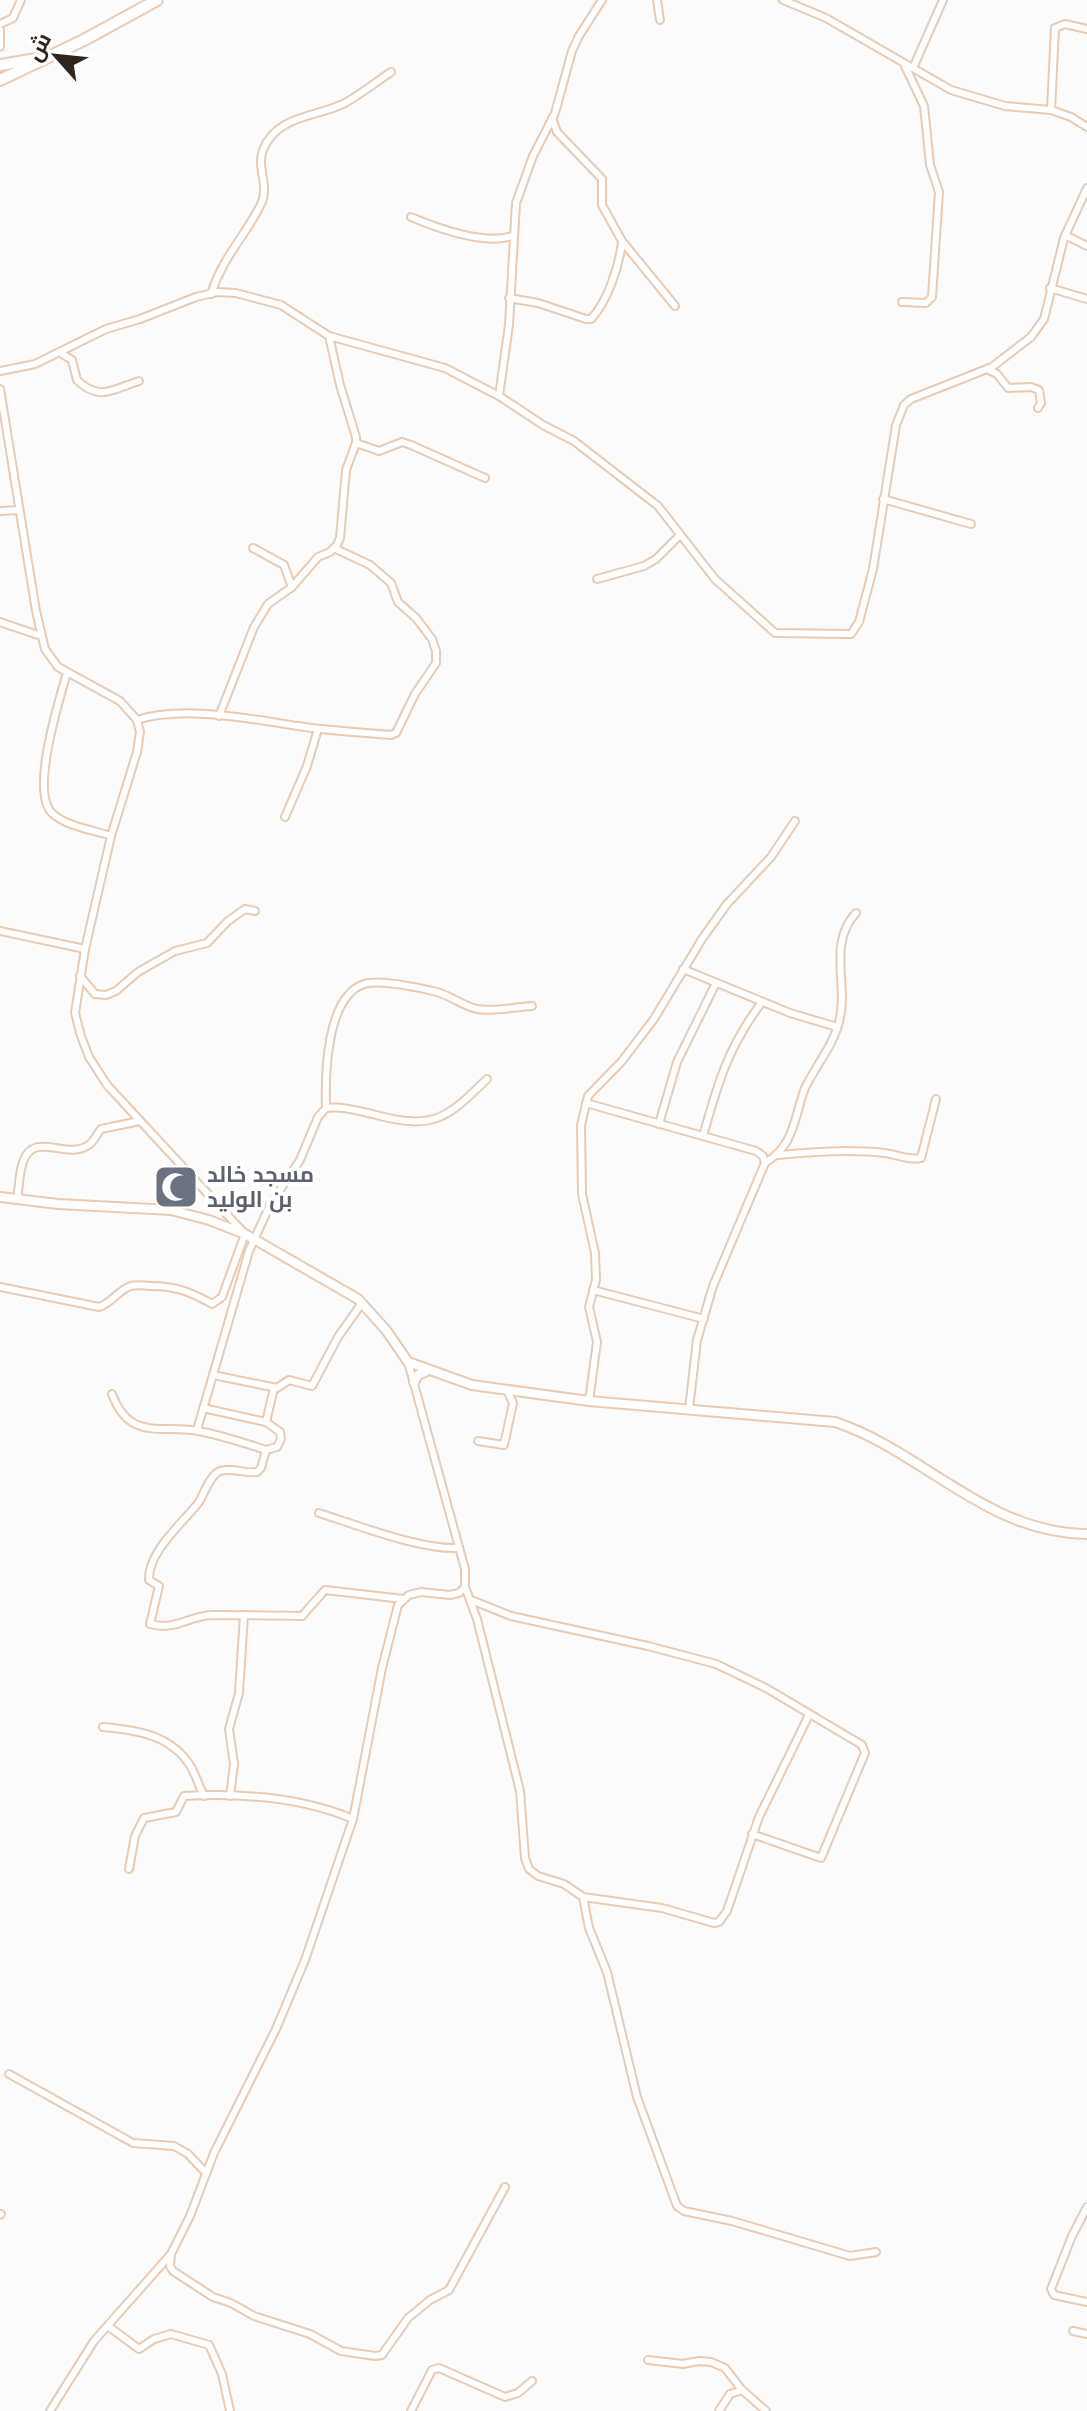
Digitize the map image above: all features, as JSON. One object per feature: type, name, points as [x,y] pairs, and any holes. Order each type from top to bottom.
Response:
[{"type":"main road","points":[[0,80],[84,40],[157,0]]},
{"type":"main road","points":[[0,65],[46,57]]},
{"type":"street","points":[[0,24],[13,18],[21,0]]},
{"type":"street","points":[[499,396],[509,325],[516,203],[523,179],[552,118],[572,51],[602,0]]},
{"type":"street","points":[[657,0],[660,20]]},
{"type":"street","points":[[783,0],[826,18],[938,83],[1005,106],[1051,110],[1085,124]]},
{"type":"street","points":[[806,10],[812,0]]},
{"type":"street","points":[[913,68],[943,0]]},
{"type":"street","points":[[1051,110],[1055,28],[1065,24],[1087,29]]},
{"type":"street","points":[[0,30],[0,47]]},
{"type":"street","points":[[902,302],[926,303],[932,297],[939,192],[930,165],[924,106],[904,64]]},
{"type":"street","points":[[211,294],[224,260],[261,204],[265,191],[261,155],[266,143],[294,120],[347,102],[391,72]]},
{"type":"street","points":[[552,118],[557,132],[602,179],[602,205],[622,241],[675,306]]},
{"type":"street","points":[[0,371],[35,364],[106,329],[211,294],[236,293],[281,305],[329,336],[445,368],[499,396],[588,451],[658,506],[715,579],[775,633],[851,634],[859,622],[873,569],[896,425],[904,405],[919,394],[987,369],[1039,330],[1065,235],[1087,188]]},
{"type":"street","points":[[411,217],[453,231],[497,239],[512,236]]},
{"type":"street","points":[[1065,235],[1087,246]]},
{"type":"street","points":[[509,298],[591,319],[610,281],[622,241]]},
{"type":"street","points":[[1050,288],[1087,299]]},
{"type":"street","points":[[219,716],[254,627],[268,604],[292,587],[318,557],[334,548],[340,538],[346,470],[356,443],[329,336]]},
{"type":"street","points":[[59,352],[72,360],[77,380],[92,390],[108,393],[139,381]]},
{"type":"street","points":[[987,369],[997,374],[1008,388],[1031,387],[1039,390],[1041,403],[1038,408]]},
{"type":"street","points":[[0,389],[41,636],[50,659],[67,673],[120,701],[137,720],[140,732],[137,752],[111,836],[85,949],[75,1013],[89,1057],[107,1085],[245,1234]]},
{"type":"street","points":[[356,443],[379,451],[402,442],[485,478]]},
{"type":"street","points":[[883,499],[971,524]]},
{"type":"street","points":[[0,511],[19,510]]},
{"type":"street","points":[[597,579],[644,566],[656,559],[680,535]]},
{"type":"street","points":[[253,548],[284,565],[292,587]]},
{"type":"street","points":[[137,720],[153,715],[247,717],[318,729],[393,734],[436,663],[432,639],[416,618],[398,602],[391,583],[370,565],[334,548]]},
{"type":"street","points":[[0,622],[41,636]]},
{"type":"street","points":[[67,673],[50,733],[45,767],[46,803],[58,818],[111,836]]},
{"type":"street","points":[[285,817],[307,766],[318,729]]},
{"type":"street","points":[[589,1401],[597,1342],[590,1315],[595,1253],[582,1194],[581,1125],[586,1103],[591,1092],[622,1061],[654,1019],[727,904],[771,857],[795,821]]},
{"type":"street","points":[[80,976],[95,994],[106,995],[175,951],[207,943],[245,909],[255,911]]},
{"type":"street","points":[[689,1409],[694,1355],[716,1277],[765,1163],[778,1155],[792,1131],[804,1091],[834,1039],[841,998],[841,943],[849,921],[856,913]]},
{"type":"street","points":[[0,931],[85,949]]},
{"type":"street","points":[[683,969],[790,1013],[837,1027]]},
{"type":"street","points":[[197,1430],[254,1239],[278,1190],[300,1160],[318,1117],[326,1108],[325,1082],[332,1032],[346,999],[363,984],[371,983],[441,993],[478,1009],[532,1006]]},
{"type":"street","points":[[659,1124],[677,1062],[716,983]]},
{"type":"street","points":[[703,1136],[723,1068],[749,1019],[762,1002]]},
{"type":"street","points":[[326,1108],[340,1107],[407,1122],[424,1122],[442,1118],[463,1103],[487,1079]]},
{"type":"street","points":[[778,1155],[846,1152],[883,1153],[915,1160],[921,1158],[936,1099]]},
{"type":"street","points":[[586,1103],[756,1151],[763,1156],[765,1163]]},
{"type":"street","points":[[17,1200],[22,1163],[30,1150],[40,1145],[75,1152],[91,1144],[101,1129],[140,1121]]},
{"type":"street","points":[[0,1197],[171,1210],[209,1220],[245,1234],[362,1303],[386,1330],[408,1362],[414,1382],[465,1569],[465,1587],[471,1600],[520,1791],[525,1858],[529,1869],[538,1876],[564,1884],[583,1897],[662,1908],[719,1922],[727,1911],[752,1834],[809,1715]]},
{"type":"street","points":[[0,1287],[99,1307],[108,1304],[130,1286],[169,1286],[188,1291],[212,1304],[222,1297],[245,1234]]},
{"type":"street","points":[[593,1290],[704,1319]]},
{"type":"street","points":[[213,1375],[274,1388],[283,1386],[289,1380],[312,1386],[338,1337],[362,1303]]},
{"type":"street","points":[[408,1362],[472,1385],[507,1390],[589,1401],[835,1422],[869,1436],[992,1510],[1036,1525],[1087,1534]]},
{"type":"street","points":[[414,1382],[418,1375],[427,1371]]},
{"type":"street","points":[[266,1422],[274,1388]]},
{"type":"street","points":[[478,1441],[504,1445],[513,1403],[507,1390]]},
{"type":"street","points":[[112,1394],[116,1407],[145,1429],[197,1430],[266,1450],[277,1447],[281,1439],[280,1432],[266,1422],[203,1408]]},
{"type":"street","points":[[266,1450],[257,1472],[225,1471],[215,1475],[158,1554],[149,1573],[149,1580],[157,1583],[159,1590],[150,1624],[179,1626],[189,1619],[210,1615],[305,1616],[314,1600],[325,1590],[403,1599],[421,1592],[450,1595],[459,1593],[465,1587]]},
{"type":"street","points":[[319,1513],[381,1532],[446,1548],[459,1548]]},
{"type":"street","points":[[50,2411],[94,2341],[171,2254],[243,2091],[276,2029],[305,1960],[353,1819],[394,1615],[403,1599]]},
{"type":"street","points":[[471,1600],[511,1616],[716,1664],[754,1681],[857,1741],[865,1753],[824,1855],[818,1858],[752,1834]]},
{"type":"street","points":[[230,1796],[234,1764],[229,1729],[239,1693],[244,1615]]},
{"type":"street","points":[[103,1727],[127,1729],[170,1743],[192,1769],[204,1796]]},
{"type":"street","points":[[129,1869],[135,1836],[144,1818],[176,1812],[184,1796],[230,1796],[326,1807],[353,1819]]},
{"type":"street","points":[[583,1897],[589,1928],[607,1972],[637,2097],[677,2206],[684,2211],[732,2221],[850,2256],[876,2252]]},
{"type":"street","points":[[9,2074],[133,2143],[174,2146],[188,2154],[206,2173]]},
{"type":"street","points":[[171,2254],[173,2271],[213,2297],[254,2316],[310,2334],[341,2351],[382,2355],[408,2318],[430,2300],[449,2290],[505,2187]]},
{"type":"street","points":[[1087,2207],[1051,2289],[1054,2295],[1087,2302]]},
{"type":"street","points":[[108,2326],[139,2349],[154,2339],[171,2334],[209,2345],[222,2374],[230,2411]]},
{"type":"street","points":[[1073,2331],[1087,2334]]},
{"type":"street","points":[[648,2360],[683,2364],[711,2362],[725,2368],[742,2390],[766,2411]]},
{"type":"street","points":[[411,2411],[432,2370],[439,2368],[505,2397],[518,2393],[532,2381]]},
{"type":"street","points":[[719,2411],[730,2394],[742,2390]]},
{"type":"place","name":"مسجد خالد بن الوليد","points":[[176,1187]]}]
